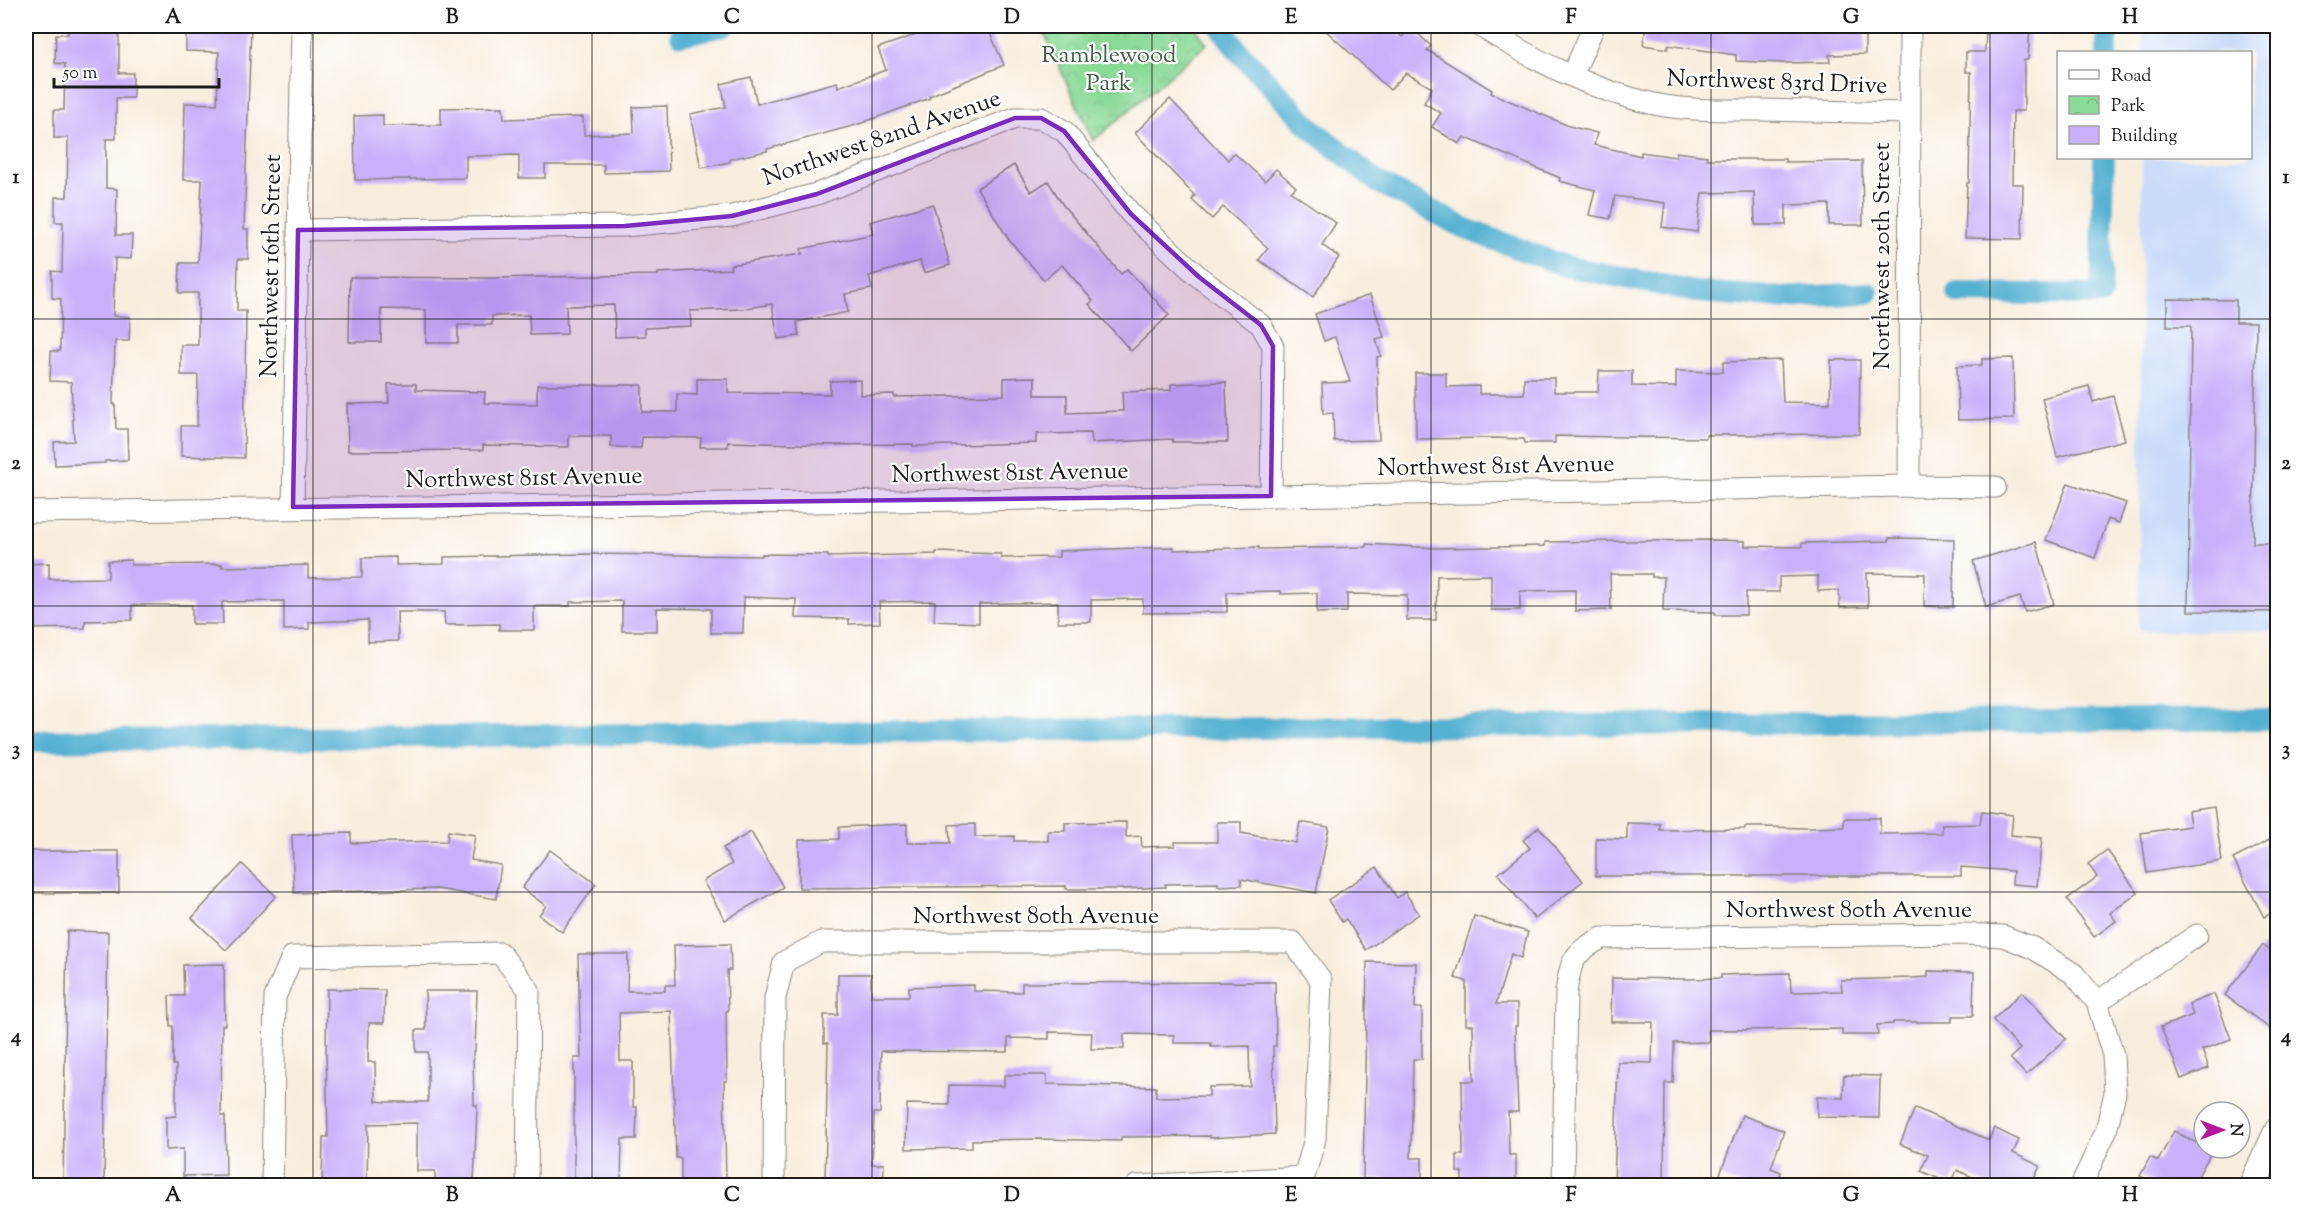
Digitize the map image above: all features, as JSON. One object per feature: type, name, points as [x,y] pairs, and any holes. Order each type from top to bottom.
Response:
[{"type":"main road","points":[[2252,1185],[2277,1131]]},
{"type":"street","name":"Northwest 16th Street","points":[[293,507],[302,26]]},
{"type":"street","name":"Northwest 83rd Drive","points":[[1480,26],[1521,51],[1572,76],[1616,94],[1656,104],[1714,110],[1909,113]]},
{"type":"street","points":[[1572,76],[1594,26]]},
{"type":"street","name":"Northwest 20th Street","points":[[1909,486],[1910,26]]},
{"type":"street","name":"Northwest 82nd Avenue","points":[[298,230],[625,226],[732,216],[817,194],[1015,118],[1041,118],[1064,131],[1131,214],[1199,278],[1261,325],[1273,346],[1271,496]]},
{"type":"street","name":"Northwest 81st Avenue","points":[[26,512],[1909,486],[1995,488]]},
{"type":"street","name":"Northwest 80th Avenue","points":[[1563,1185],[1566,992],[1569,970],[1581,949],[1602,938],[1963,933],[2003,936],[2033,948],[2074,974],[2097,1002]]},
{"type":"street","points":[[2081,1185],[2106,1131],[2115,1093],[2113,1055],[2097,1002],[2197,935]]},
{"type":"street","name":"Northwest 80th Avenue","points":[[774,1185],[775,998],[784,962],[821,942],[1293,942],[1322,980],[1315,1139],[1304,1178],[1136,1185]]},
{"type":"street","points":[[272,1185],[275,997],[292,957],[500,953],[529,990],[527,1185]]},
{"type":"highlighted area","points":[[1015,118],[1041,118],[1064,131],[1131,214],[1199,277],[1261,325],[1273,346],[1271,496],[293,507],[298,230],[625,226],[732,216],[817,194]]},
{"type":"shaded area","points":[[2143,26],[2277,26],[2277,630],[2139,632],[2142,159],[2252,159],[2252,51],[2142,51]]},
{"type":"green space","name":"Ramblewood Park","points":[[1041,26],[1194,26],[1207,44],[1093,141]]},
{"type":"building","points":[[68,26],[119,26],[119,73],[133,73],[133,98],[116,98],[116,139],[106,139],[106,188],[117,189],[116,235],[132,235],[131,259],[115,258],[113,316],[130,317],[129,341],[115,341],[113,404],[115,404],[116,429],[127,429],[128,460],[55,465],[54,442],[74,441],[71,382],[50,381],[51,351],[60,351],[61,299],[52,298],[52,271],[62,272],[63,222],[55,222],[55,197],[67,197],[68,138],[54,138],[54,110],[64,110],[65,64],[55,63],[56,34],[68,34]]},
{"type":"building","points":[[186,26],[251,26],[244,229],[248,229],[248,259],[238,259],[237,311],[246,311],[244,458],[181,456],[181,426],[197,426],[198,375],[181,375],[181,345],[198,345],[198,293],[179,293],[180,263],[198,263],[202,180],[183,180],[185,103],[217,104],[219,52],[186,51]]},
{"type":"building","points":[[918,26],[952,26],[955,34],[975,26],[987,26],[1004,65],[929,96],[930,98],[856,125],[767,149],[767,151],[730,159],[730,162],[701,168],[690,114],[726,107],[721,84],[751,77],[757,104],[837,82],[838,87],[886,70],[878,48],[921,33]]},
{"type":"building","points":[[1321,26],[1389,26],[1402,37],[1411,27],[1431,46],[1427,50],[1492,90],[1491,93],[1569,126],[1597,133],[1594,145],[1641,156],[1641,152],[1676,157],[1676,152],[1707,156],[1707,159],[1785,159],[1785,162],[1862,161],[1863,225],[1829,225],[1829,204],[1786,205],[1786,225],[1755,225],[1754,192],[1702,193],[1697,232],[1662,227],[1665,203],[1615,196],[1610,219],[1589,215],[1595,190],[1559,181],[1560,178],[1464,137],[1459,144],[1432,127],[1441,113],[1424,103],[1432,88],[1406,73],[1390,90]]},
{"type":"building","points":[[1646,26],[1865,26],[1865,54],[1829,55],[1830,62],[1736,61],[1736,55],[1668,45],[1668,49],[1643,45]]},
{"type":"building","points":[[1986,26],[2030,26],[2028,60],[2024,60],[2024,111],[2013,111],[2012,184],[2023,184],[2022,239],[1965,238],[1967,183],[1969,183],[1971,72],[1966,72],[1966,52],[1985,52]]},
{"type":"building","points":[[1170,99],[1228,160],[1234,153],[1265,181],[1276,169],[1296,187],[1291,192],[1336,223],[1322,245],[1339,257],[1313,297],[1259,260],[1268,248],[1223,207],[1212,219],[1192,200],[1195,196],[1135,133]]},
{"type":"building","points":[[667,106],[669,171],[604,173],[604,165],[545,165],[545,178],[519,178],[519,155],[466,156],[466,178],[355,180],[354,116],[383,115],[383,126],[441,125],[441,108],[503,107],[504,119],[583,117],[584,135],[634,133],[633,107]]},
{"type":"building","points":[[1014,165],[1031,192],[1048,181],[1063,205],[1121,274],[1127,269],[1169,315],[1131,351],[1089,304],[1093,301],[1062,265],[1044,280],[1009,240],[977,188]]},
{"type":"building","points":[[933,204],[950,265],[924,273],[920,261],[869,276],[872,289],[845,294],[848,312],[797,322],[799,336],[778,339],[772,304],[741,309],[690,311],[691,326],[645,328],[645,336],[615,337],[614,305],[566,306],[567,334],[530,335],[529,315],[492,316],[492,325],[458,325],[458,343],[426,343],[426,310],[381,309],[381,342],[349,342],[350,277],[492,278],[658,275],[658,273],[731,269],[730,265],[802,254],[801,249],[873,234],[870,222]]},
{"type":"building","points":[[1370,295],[1384,337],[1376,339],[1381,356],[1377,357],[1379,440],[1334,441],[1333,413],[1323,414],[1322,383],[1350,382],[1335,337],[1324,341],[1315,314]]},
{"type":"building","points":[[2167,299],[2236,300],[2236,322],[2256,322],[2253,543],[2277,543],[2277,612],[2188,611],[2191,326],[2167,326]]},
{"type":"building","points":[[2013,358],[2014,419],[1958,420],[1957,366],[1982,365],[1982,359]]},
{"type":"building","points":[[1781,360],[1783,402],[1830,403],[1831,360],[1860,360],[1859,434],[1706,435],[1706,438],[1555,436],[1555,443],[1525,443],[1524,439],[1493,438],[1416,439],[1415,373],[1446,373],[1446,387],[1479,386],[1479,394],[1524,394],[1524,378],[1554,378],[1554,392],[1598,392],[1599,371],[1632,371],[1632,386],[1676,387],[1676,371],[1723,372],[1723,362]]},
{"type":"building","points":[[1035,377],[1035,395],[1067,395],[1067,413],[1123,411],[1122,392],[1171,390],[1171,384],[1226,382],[1228,442],[1173,442],[1172,439],[1092,443],[1091,433],[1036,434],[1036,443],[913,446],[913,444],[831,445],[728,442],[728,447],[700,447],[701,438],[642,437],[641,448],[611,447],[611,436],[569,436],[569,447],[483,445],[483,450],[348,451],[347,404],[389,403],[388,384],[416,384],[416,390],[485,392],[484,403],[537,404],[537,385],[642,385],[642,412],[677,412],[677,394],[697,395],[697,379],[728,379],[728,393],[830,394],[830,381],[860,380],[860,395],[894,394],[894,397],[1004,395],[1004,378]]},
{"type":"building","points":[[2089,386],[2093,402],[2113,396],[2125,440],[2057,457],[2042,398]]},
{"type":"building","points":[[2068,483],[2126,503],[2119,523],[2108,519],[2095,558],[2046,540]]},
{"type":"building","points":[[1889,538],[1954,539],[1953,607],[1924,606],[1925,574],[1867,573],[1868,607],[1840,608],[1839,590],[1818,591],[1818,576],[1779,577],[1779,592],[1746,592],[1746,615],[1663,611],[1664,577],[1652,577],[1652,574],[1610,574],[1611,610],[1575,611],[1575,590],[1520,591],[1520,610],[1491,610],[1491,575],[1437,576],[1436,620],[1407,620],[1407,595],[1347,594],[1347,612],[1317,613],[1317,593],[1281,594],[1281,591],[1227,592],[1227,612],[1143,613],[1143,599],[1091,600],[1091,622],[1058,622],[1058,602],[979,604],[979,623],[934,621],[935,601],[879,602],[880,623],[849,624],[849,619],[795,618],[796,599],[744,597],[743,633],[711,633],[711,609],[657,608],[657,631],[622,631],[622,601],[570,602],[570,606],[534,606],[534,630],[499,630],[499,624],[445,625],[444,612],[397,612],[398,641],[368,642],[368,620],[309,622],[309,629],[284,630],[284,601],[222,602],[223,624],[192,624],[192,605],[132,605],[132,620],[85,621],[85,628],[26,629],[26,564],[49,563],[49,579],[108,578],[108,561],[131,560],[131,565],[222,564],[222,567],[308,565],[308,578],[362,577],[362,558],[396,557],[396,565],[444,564],[444,557],[585,554],[762,556],[762,554],[828,555],[828,557],[936,554],[936,552],[1001,554],[1001,558],[1059,557],[1059,551],[1174,547],[1174,550],[1259,547],[1259,549],[1366,547],[1366,544],[1437,548],[1545,546],[1545,542],[1717,540],[1745,541],[1745,546],[1802,547],[1802,543],[1889,541]]},
{"type":"building","points":[[2036,542],[2054,604],[2025,612],[2020,597],[1986,607],[1973,561]]},
{"type":"building","points":[[2214,808],[2222,861],[2147,873],[2141,833],[2190,826],[2188,812]]},
{"type":"building","points":[[1982,811],[2013,815],[2011,835],[2042,838],[2037,886],[2012,884],[2013,871],[1961,867],[1961,876],[1596,876],[1596,838],[1627,839],[1627,823],[1660,824],[1660,830],[1745,829],[1745,827],[1809,828],[1844,827],[1844,818],[1880,818],[1880,834],[1942,833],[1942,825],[1980,824]]},
{"type":"building","points":[[1126,822],[1126,837],[1141,836],[1142,847],[1175,846],[1175,842],[1217,842],[1217,822],[1241,822],[1241,833],[1296,843],[1300,822],[1329,827],[1316,893],[1241,879],[1242,885],[1165,884],[1166,887],[1122,889],[1066,889],[1066,886],[799,888],[799,840],[839,839],[839,827],[907,824],[907,843],[950,843],[949,825],[975,824],[975,837],[1014,836],[1014,841],[1048,841],[1048,831],[1065,831],[1065,823]]},
{"type":"building","points":[[1539,827],[1583,881],[1535,919],[1498,874],[1530,848],[1523,840]]},
{"type":"building","points":[[448,831],[475,835],[471,860],[501,865],[496,899],[437,889],[294,893],[292,835],[351,833],[351,843],[447,841]]},
{"type":"building","points":[[751,832],[783,887],[725,920],[703,881],[732,864],[723,848]]},
{"type":"building","points":[[2277,836],[2277,910],[2264,917],[2233,859]]},
{"type":"building","points":[[550,850],[596,884],[562,932],[539,915],[546,906],[522,888]]},
{"type":"building","points":[[2107,850],[2138,893],[2110,913],[2116,921],[2094,937],[2067,899],[2097,877],[2088,864]]},
{"type":"building","points":[[26,851],[119,851],[119,893],[26,893]]},
{"type":"building","points":[[242,864],[276,896],[226,950],[192,918]]},
{"type":"building","points":[[1377,867],[1397,898],[1405,892],[1419,914],[1366,950],[1346,919],[1342,922],[1328,900]]},
{"type":"building","points":[[1474,916],[1528,932],[1521,958],[1511,954],[1496,1004],[1517,1004],[1517,1026],[1515,1026],[1518,1112],[1508,1112],[1509,1155],[1516,1155],[1516,1182],[1510,1181],[1510,1185],[1462,1185],[1462,1172],[1457,1172],[1457,1155],[1463,1155],[1462,1081],[1474,1081],[1473,1025],[1466,1025],[1466,981],[1455,978]]},
{"type":"building","points":[[67,931],[108,932],[104,1185],[63,1185]]},
{"type":"building","points":[[730,944],[731,970],[727,970],[728,1011],[726,1011],[727,1081],[724,1081],[726,1185],[681,1185],[681,1158],[676,1158],[671,1011],[619,1013],[620,1061],[633,1061],[633,1107],[637,1107],[636,1139],[622,1139],[621,1185],[574,1185],[574,1058],[581,1058],[578,954],[628,954],[627,991],[665,991],[665,985],[675,985],[674,945]]},
{"type":"building","points":[[2263,945],[2277,956],[2277,1034],[2225,995]]},
{"type":"building","points":[[1367,962],[1416,963],[1415,1008],[1422,1008],[1422,1059],[1413,1059],[1411,1158],[1422,1158],[1422,1180],[1363,1179]]},
{"type":"building","points":[[224,964],[225,1025],[222,1025],[221,1116],[225,1116],[226,1175],[183,1176],[183,1149],[166,1150],[166,1117],[176,1116],[176,1065],[173,1065],[173,1026],[170,1026],[169,996],[184,996],[183,965]]},
{"type":"building","points":[[1928,971],[1974,972],[1973,1016],[1952,1016],[1952,1022],[1893,1022],[1893,1024],[1877,1025],[1878,1035],[1842,1035],[1842,1029],[1708,1030],[1709,1042],[1674,1043],[1673,1083],[1665,1083],[1664,1185],[1614,1185],[1618,1062],[1652,1063],[1653,1022],[1611,1022],[1612,978],[1690,979],[1721,978],[1721,975],[1790,973],[1791,992],[1842,991],[1841,980],[1928,977]]},
{"type":"building","points":[[838,974],[871,974],[871,996],[909,996],[909,987],[974,985],[974,991],[1022,992],[1022,983],[1275,982],[1276,1046],[1273,1046],[1275,1134],[1210,1138],[1210,1136],[1121,1137],[1121,1141],[972,1140],[972,1148],[906,1149],[907,1104],[949,1105],[949,1085],[1004,1086],[1004,1075],[1047,1075],[1047,1084],[1156,1087],[1156,1097],[1209,1096],[1209,1087],[1250,1086],[1249,1046],[1211,1047],[1211,1043],[1174,1043],[1174,1035],[1124,1034],[1124,1049],[1091,1049],[1092,1033],[1049,1032],[1049,1039],[1008,1038],[1008,1052],[881,1051],[880,1113],[874,1113],[872,1164],[884,1164],[883,1185],[825,1184],[828,1043],[824,1043],[824,1015],[838,1015]]},
{"type":"building","points":[[327,989],[385,990],[384,1023],[369,1023],[368,1062],[375,1062],[376,1101],[387,1102],[428,1102],[428,1052],[416,1052],[416,1030],[426,1030],[425,991],[477,991],[475,1051],[473,1051],[474,1105],[477,1105],[474,1185],[435,1185],[435,1171],[417,1171],[417,1123],[368,1124],[367,1185],[322,1185],[323,1137],[328,1137]]},
{"type":"building","points":[[2022,992],[2066,1039],[2026,1075],[2010,1058],[2020,1049],[1993,1020]]},
{"type":"building","points":[[2214,994],[2231,1039],[2202,1050],[2209,1068],[2181,1079],[2161,1027],[2193,1015],[2189,1004]]},
{"type":"building","points":[[1844,1075],[1880,1076],[1879,1118],[1817,1117],[1817,1097],[1843,1098]]},
{"type":"building","points":[[1915,1108],[1989,1140],[1994,1128],[2019,1140],[2013,1153],[2040,1166],[2031,1185],[1989,1185],[1957,1170],[1951,1184],[1921,1171],[1928,1155],[1900,1144]]},
{"type":"building","points":[[1742,1115],[1784,1131],[1771,1168],[1781,1172],[1776,1185],[1742,1185],[1719,1177]]},
{"type":"building","points":[[2174,1131],[2192,1140],[2192,1160],[2207,1160],[2193,1185],[2157,1185],[2140,1176],[2150,1157],[2158,1161]]},
{"type":"waterway","points":[[681,35],[724,26]]},
{"type":"waterway","points":[[1220,26],[1239,52],[1311,128],[1376,181],[1466,229],[1565,266],[1696,292],[1783,298],[1868,293]]},
{"type":"waterway","points":[[2107,26],[2107,51]]},
{"type":"waterway","points":[[1957,293],[2101,295],[2104,159]]},
{"type":"waterway","points":[[26,741],[2278,719]]}]
